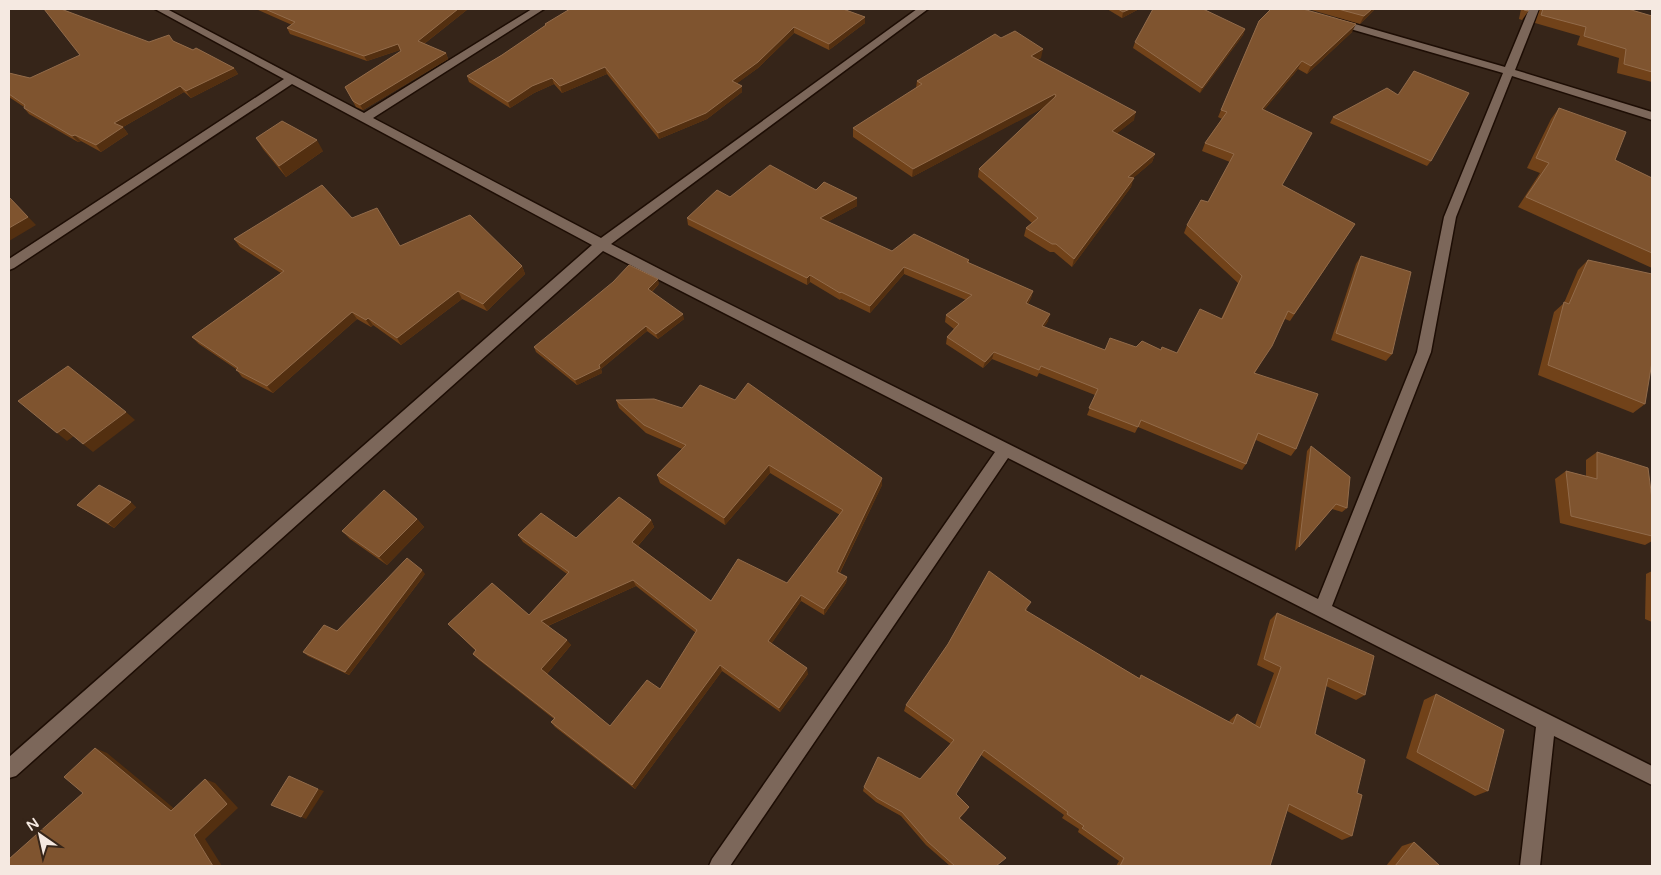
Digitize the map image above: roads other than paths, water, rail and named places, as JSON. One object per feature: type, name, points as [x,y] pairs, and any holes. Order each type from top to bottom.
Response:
[{"type":"street","points":[[160,9],[602,244],[1652,776]]},
{"type":"street","points":[[364,118],[538,9]]},
{"type":"street","points":[[9,769],[602,244],[923,9]]},
{"type":"street","points":[[1322,610],[1424,352],[1450,217],[1534,9]]},
{"type":"street","points":[[1330,20],[1508,71],[1652,116]]},
{"type":"street","points":[[9,265],[292,79]]},
{"type":"street","points":[[719,866],[1006,450]]},
{"type":"street","points":[[1530,866],[1546,722]]}]
